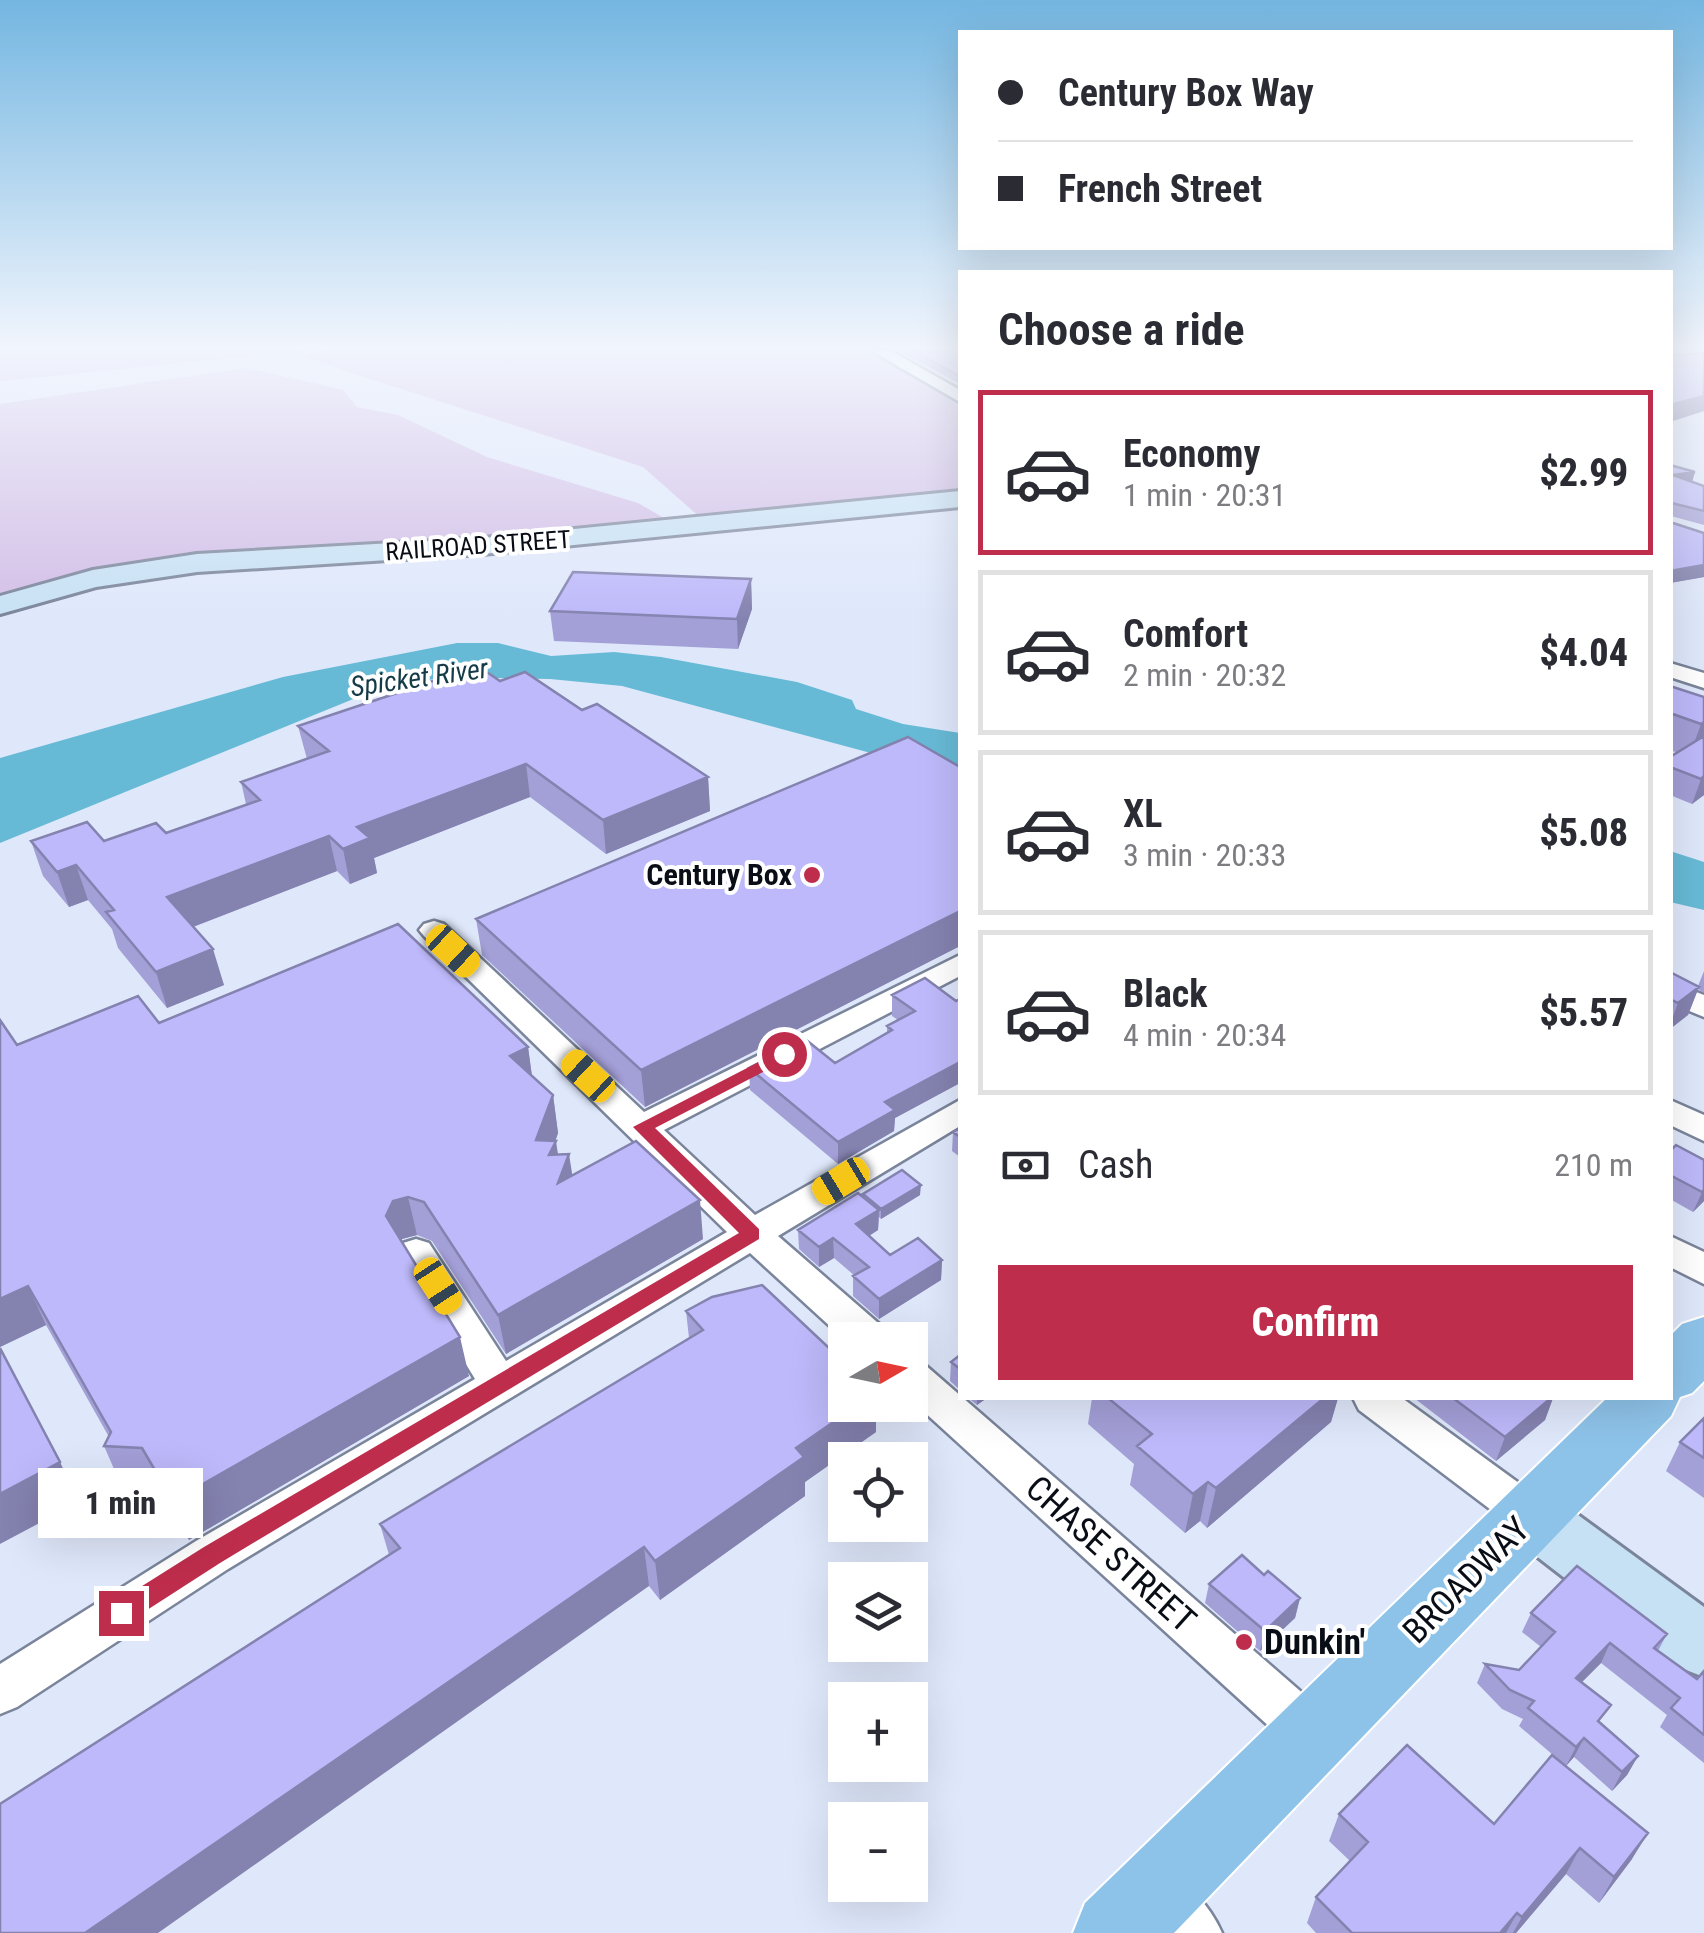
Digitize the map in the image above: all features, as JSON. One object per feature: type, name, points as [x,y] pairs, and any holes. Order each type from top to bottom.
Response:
[{"type":"main road","name":"RAILROAD STREET","points":[[0,605],[93,579],[197,564],[483,546],[958,499]]},
{"type":"main road","points":[[1673,1372],[1704,1341]]},
{"type":"main road","name":"BROADWAY","points":[[1156,1919],[1313,1734],[1646,1400]]},
{"type":"main road","points":[[1530,1515],[1704,1646]]},
{"type":"street","points":[[1673,671],[1704,681]]},
{"type":"street","points":[[434,930],[752,1234],[851,1322]]},
{"type":"street","points":[[642,1127],[958,965]]},
{"type":"street","points":[[1673,992],[1704,1007]]},
{"type":"street","points":[[0,1691],[212,1555],[958,1112]]},
{"type":"street","points":[[1673,1112],[1704,1128]]},
{"type":"street","points":[[1673,1252],[1704,1270]]},
{"type":"street","points":[[416,1254],[500,1384]]},
{"type":"street","name":"CHASE STREET","points":[[928,1390],[1313,1734]]},
{"type":"street","points":[[1376,1400],[1530,1515]]},
{"type":"shaded area","points":[[0,440],[451,440],[487,457],[638,503],[664,518],[667,525],[165,562],[0,600]]},
{"type":"shaded area","points":[[560,440],[958,440],[958,495],[702,519],[643,467]]},
{"type":"water","name":"Spicket River","points":[[457,643],[498,643],[551,656],[614,652],[661,657],[797,682],[852,700],[856,709],[903,724],[958,733],[958,776],[622,686],[550,679],[444,677],[373,691],[0,843],[0,758],[283,677]]},
{"type":"water","points":[[1673,852],[1704,862],[1704,910],[1673,903]]},
{"type":"building","points":[[1673,466],[1695,472],[1673,475]]},
{"type":"building","points":[[1673,475],[1704,486],[1704,511],[1673,503]]},
{"type":"building","points":[[1673,523],[1704,533],[1704,565],[1673,570]]},
{"type":"building","points":[[573,572],[751,579],[737,619],[550,611]]},
{"type":"building","points":[[478,666],[500,681],[525,672],[582,710],[597,704],[708,777],[603,820],[526,764],[357,827],[370,838],[343,849],[329,836],[167,897],[213,949],[156,972],[106,912],[114,910],[76,865],[57,872],[31,841],[87,822],[104,841],[156,823],[166,833],[260,800],[241,782],[329,751],[298,726]]},
{"type":"building","points":[[1673,687],[1704,697],[1701,724],[1673,714]]},
{"type":"building","points":[[1704,736],[1704,776],[1701,779],[1673,768],[1673,755]]},
{"type":"building","name":"Century Box","points":[[908,737],[958,766],[958,912],[641,1070],[476,919]]},
{"type":"building","points":[[398,924],[528,1047],[510,1056],[553,1095],[536,1140],[556,1141],[549,1155],[569,1154],[558,1183],[636,1141],[700,1200],[498,1315],[424,1202],[408,1197],[393,1201],[386,1216],[460,1337],[173,1501],[142,1448],[104,1446],[111,1432],[28,1286],[0,1299],[0,1020],[17,1045],[138,996],[159,1023]]},
{"type":"building","points":[[1673,974],[1699,987],[1678,1003],[1673,1000]]},
{"type":"building","points":[[925,978],[958,1000],[958,1063],[885,1102],[895,1110],[838,1142],[749,1068],[805,1039],[835,1063],[892,1030],[887,1026],[915,1011],[892,995]]},
{"type":"building","points":[[1676,1145],[1704,1160],[1702,1192],[1673,1177]]},
{"type":"building","points":[[902,1170],[921,1185],[881,1209],[863,1194]]},
{"type":"building","points":[[858,1193],[879,1210],[856,1224],[890,1255],[918,1238],[942,1260],[879,1299],[853,1276],[869,1267],[833,1238],[819,1247],[798,1230]]},
{"type":"building","points":[[762,1285],[828,1347],[828,1422],[833,1422],[796,1448],[804,1457],[655,1561],[644,1547],[85,1933],[0,1933],[0,1804],[400,1548],[380,1524],[703,1330],[686,1311],[712,1297]]},
{"type":"building","points":[[0,1348],[60,1462],[0,1494]]},
{"type":"building","points":[[1110,1400],[1322,1400],[1216,1488],[1208,1482],[1193,1494],[1137,1446],[1152,1434]]},
{"type":"building","points":[[1456,1400],[1549,1400],[1505,1437]]},
{"type":"building","points":[[1704,1418],[1704,1458],[1680,1442]]},
{"type":"building","points":[[1242,1555],[1300,1598],[1265,1631],[1209,1584]]},
{"type":"building","points":[[1577,1566],[1667,1634],[1654,1648],[1697,1679],[1704,1671],[1704,1735],[1671,1708],[1680,1698],[1610,1643],[1576,1678],[1611,1705],[1598,1721],[1638,1756],[1622,1772],[1584,1738],[1576,1747],[1528,1708],[1534,1701],[1510,1690],[1485,1664],[1519,1670],[1555,1632],[1531,1613]]},
{"type":"building","points":[[1407,1745],[1494,1824],[1552,1755],[1648,1833],[1614,1877],[1580,1848],[1522,1917],[1517,1913],[1500,1933],[1352,1933],[1316,1897],[1368,1842],[1339,1814]]},
{"type":"place","name":"Century Box","points":[[812,875]]},
{"type":"place","name":"Dunkin'","points":[[1244,1642]]},
{"type":"route","points":[[121,1613],[752,1234],[642,1127],[784,1054]]}]
